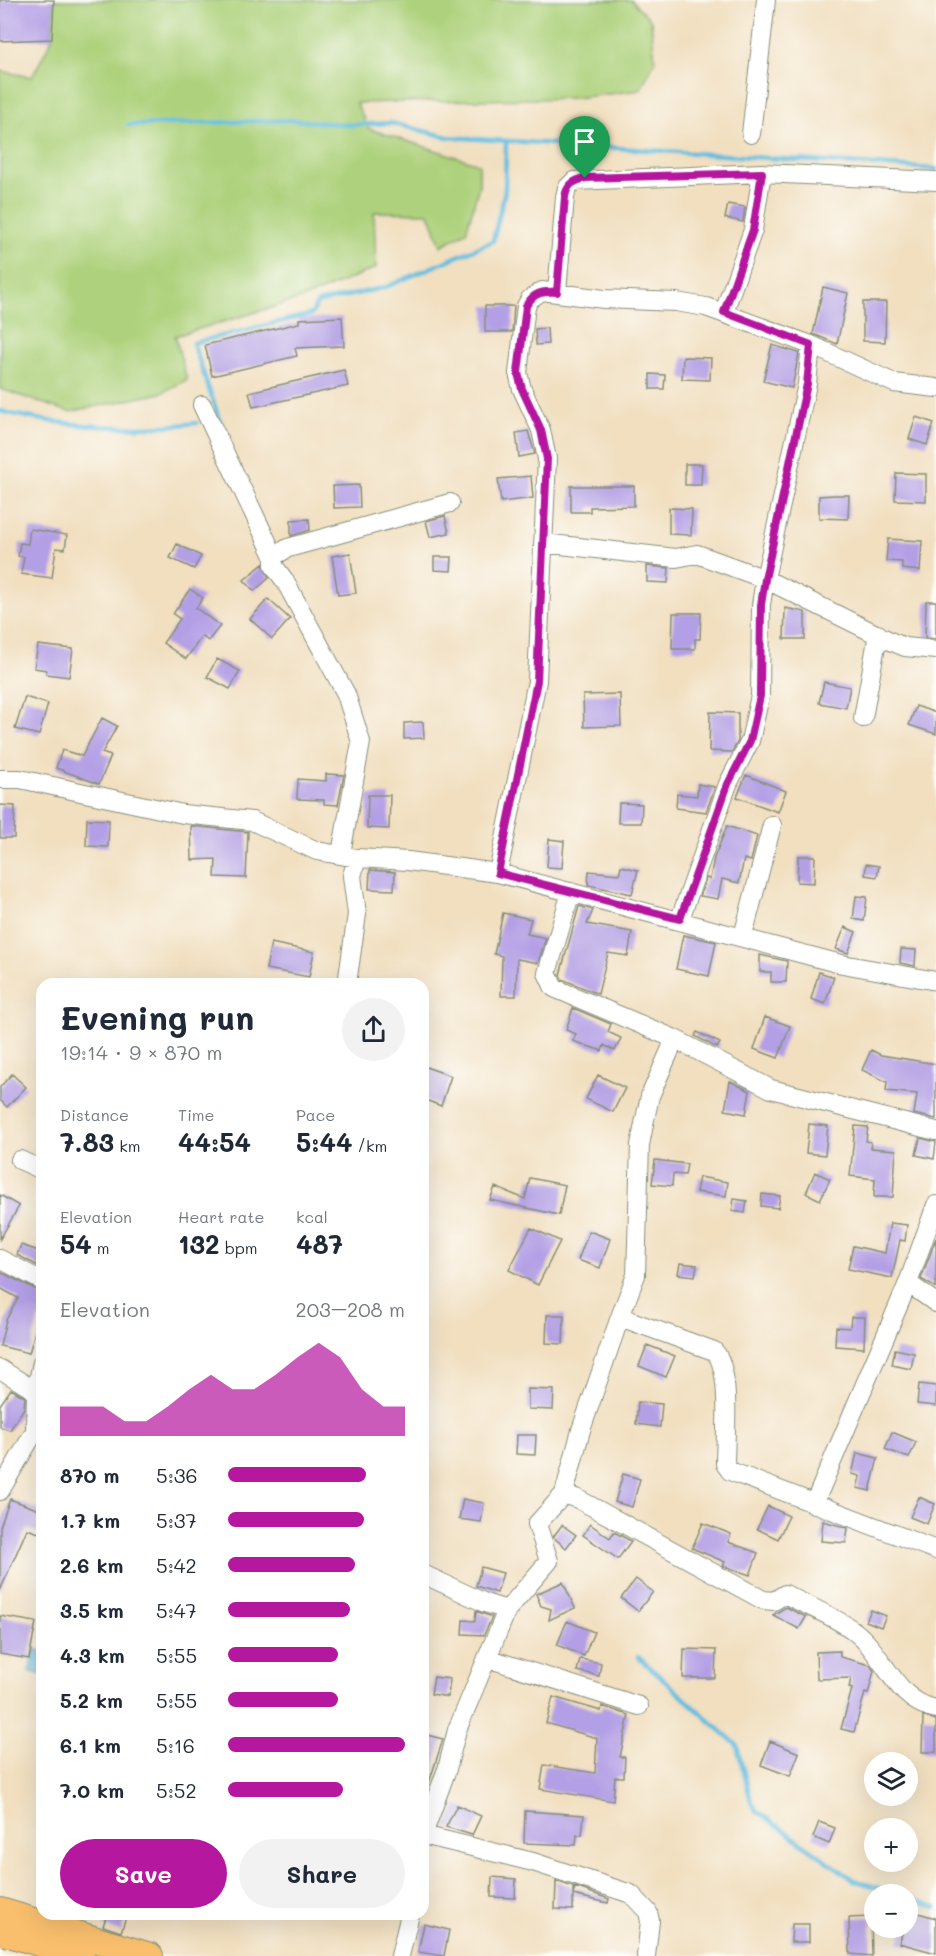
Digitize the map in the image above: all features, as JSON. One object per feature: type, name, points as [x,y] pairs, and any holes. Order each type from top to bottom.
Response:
[{"type":"highway","points":[[0,1911],[150,1956]]},
{"type":"highway","points":[[0,1931],[81,1956]]},
{"type":"street","points":[[751,134],[766,0]]},
{"type":"street","points":[[724,312],[753,230],[762,173]]},
{"type":"street","points":[[557,292],[567,188],[574,181],[585,178],[762,173],[936,181]]},
{"type":"street","points":[[498,873],[537,681],[547,459],[541,430],[522,389],[518,373],[526,306],[530,299],[542,291],[604,299],[687,303],[724,312],[811,345],[894,382],[936,388]]},
{"type":"street","points":[[680,919],[728,784],[750,741],[760,696],[761,605],[765,579],[807,384],[811,345]]},
{"type":"street","points":[[202,405],[274,556],[274,566],[285,581],[346,694],[361,742],[349,856],[357,914],[348,978]]},
{"type":"street","points":[[274,556],[288,548],[450,503]]},
{"type":"street","points":[[543,543],[676,558],[697,554],[765,579],[905,647],[936,650]]},
{"type":"street","points":[[863,718],[878,634]]},
{"type":"street","points":[[0,779],[20,779],[183,814],[252,821],[316,851],[498,873],[680,919],[837,963],[936,981]]},
{"type":"street","points":[[743,936],[772,825]]},
{"type":"street","points":[[571,892],[547,974],[554,988],[675,1039],[771,1089],[936,1131]]},
{"type":"street","points":[[429,1818],[447,1769],[457,1730],[507,1610],[549,1561],[537,1524],[564,1494],[581,1430],[636,1275],[640,1144],[650,1096],[675,1039]]},
{"type":"street","points":[[20,1160],[36,1167]]},
{"type":"street","points":[[814,1504],[908,1282],[936,1205]]},
{"type":"street","points":[[0,1259],[36,1278]]},
{"type":"street","points":[[908,1282],[936,1303]]},
{"type":"street","points":[[620,1317],[714,1351],[719,1356],[724,1373],[725,1464],[738,1476],[936,1551]]},
{"type":"street","points":[[0,1369],[36,1391]]},
{"type":"street","points":[[0,1491],[35,1431],[36,1422]]},
{"type":"street","points":[[564,1494],[578,1499],[763,1600],[774,1601],[784,1593],[854,1631],[876,1652],[904,1695],[912,1701],[936,1709]]},
{"type":"street","points":[[429,1577],[485,1603],[507,1610]]},
{"type":"street","points":[[487,1658],[639,1706]]},
{"type":"street","points":[[429,1836],[533,1862],[631,1893],[648,1912],[650,1922],[646,1956]]},
{"type":"street","points":[[400,1956],[409,1920]]},
{"type":"green space","points":[[54,0],[631,0],[651,20],[655,61],[640,90],[576,98],[356,103],[369,129],[479,164],[479,186],[466,232],[441,246],[429,213],[374,212],[376,268],[304,298],[175,336],[187,380],[161,393],[69,412],[0,389],[0,71],[32,77],[52,39]]},
{"type":"water","points":[[35,1649],[36,1649],[36,1673],[29,1671]]},
{"type":"building","points":[[0,0],[54,0],[52,39],[0,41]]},
{"type":"building","points":[[728,204],[745,207],[743,222],[725,218]]},
{"type":"building","points":[[823,287],[848,293],[837,344],[813,334]]},
{"type":"building","points":[[863,302],[886,302],[885,342],[863,341]]},
{"type":"building","points":[[485,306],[514,306],[512,332],[485,332]]},
{"type":"building","points":[[342,317],[344,346],[295,348],[297,356],[212,376],[205,345],[299,323],[299,319]]},
{"type":"building","points":[[547,328],[548,344],[536,345],[535,329]]},
{"type":"building","points":[[772,345],[799,353],[792,388],[763,381]]},
{"type":"building","points":[[683,357],[711,358],[710,380],[682,379]]},
{"type":"building","points":[[344,370],[348,386],[253,407],[249,392]]},
{"type":"building","points":[[650,374],[665,375],[664,389],[650,389]]},
{"type":"building","points":[[916,417],[934,423],[927,445],[909,439]]},
{"type":"building","points":[[528,431],[535,454],[519,457],[516,433]]},
{"type":"building","points":[[685,464],[702,464],[701,485],[685,485]]},
{"type":"building","points":[[896,473],[926,474],[926,501],[895,500]]},
{"type":"building","points":[[531,476],[533,498],[501,502],[498,479]]},
{"type":"building","points":[[359,485],[360,507],[334,508],[333,486]]},
{"type":"building","points":[[571,486],[634,486],[634,506],[590,507],[590,512],[571,512]]},
{"type":"building","points":[[849,495],[848,519],[819,518],[819,496]]},
{"type":"building","points":[[669,508],[692,509],[691,535],[669,534]]},
{"type":"building","points":[[445,516],[449,533],[430,537],[426,521]]},
{"type":"building","points":[[309,519],[310,530],[291,536],[291,520]]},
{"type":"building","points":[[30,529],[67,535],[65,549],[56,548],[52,578],[21,574],[24,557],[18,556],[20,543],[28,544]]},
{"type":"building","points":[[888,539],[922,541],[920,571],[902,569],[902,562],[886,561]]},
{"type":"building","points":[[177,544],[201,556],[194,569],[170,558]]},
{"type":"building","points":[[350,553],[356,593],[338,595],[332,556]]},
{"type":"building","points":[[434,557],[452,557],[451,571],[434,570]]},
{"type":"building","points":[[263,564],[269,578],[254,591],[244,580]]},
{"type":"building","points":[[647,566],[669,568],[668,583],[647,582]]},
{"type":"building","points":[[190,589],[203,598],[196,608],[220,626],[208,641],[202,636],[186,659],[163,643],[180,619],[173,614]]},
{"type":"building","points":[[268,599],[290,619],[272,639],[250,619]]},
{"type":"building","points":[[926,601],[936,601],[936,639],[925,638]]},
{"type":"building","points":[[785,608],[805,612],[805,639],[784,639]]},
{"type":"building","points":[[673,613],[701,613],[700,639],[695,639],[695,649],[672,649]]},
{"type":"building","points":[[38,645],[73,649],[69,677],[46,674],[46,670],[34,668]]},
{"type":"building","points":[[217,659],[240,671],[230,689],[207,677]]},
{"type":"building","points":[[824,682],[850,687],[846,708],[819,703]]},
{"type":"building","points":[[620,694],[621,726],[584,727],[583,695]]},
{"type":"building","points":[[25,697],[48,704],[39,735],[15,729]]},
{"type":"building","points":[[916,706],[936,713],[936,734],[909,725]]},
{"type":"building","points":[[710,712],[738,713],[738,741],[732,752],[709,751]]},
{"type":"building","points":[[102,718],[117,726],[102,753],[111,756],[99,784],[56,768],[62,750],[82,756]]},
{"type":"building","points":[[423,722],[424,738],[404,739],[404,723]]},
{"type":"building","points":[[326,774],[344,775],[338,805],[324,804],[324,800],[297,799],[298,779],[326,781]]},
{"type":"building","points":[[746,775],[786,791],[778,812],[737,797]]},
{"type":"building","points":[[698,784],[715,787],[706,812],[676,808],[677,794],[697,796]]},
{"type":"building","points":[[368,795],[390,795],[389,829],[367,828]]},
{"type":"building","points":[[619,803],[642,804],[641,823],[618,823]]},
{"type":"building","points":[[0,805],[15,806],[14,838],[0,838]]},
{"type":"building","points":[[87,819],[109,820],[108,847],[86,846]]},
{"type":"building","points":[[191,826],[248,832],[246,878],[215,877],[216,859],[192,860]]},
{"type":"building","points":[[727,826],[757,836],[751,861],[744,859],[739,883],[722,879],[718,899],[700,896],[706,878],[710,879],[714,858]]},
{"type":"building","points":[[549,839],[564,841],[562,868],[547,867]]},
{"type":"building","points":[[798,856],[815,856],[814,883],[797,882]]},
{"type":"building","points":[[866,864],[879,866],[877,877],[865,875]]},
{"type":"building","points":[[621,866],[638,870],[632,894],[588,885],[589,871],[619,874]]},
{"type":"building","points":[[370,870],[395,872],[394,890],[369,889]]},
{"type":"building","points":[[856,896],[867,897],[864,921],[853,919]]},
{"type":"building","points":[[579,906],[593,910],[587,924],[632,932],[628,956],[608,953],[598,994],[562,979],[560,975]]},
{"type":"building","points":[[503,913],[531,919],[527,934],[546,938],[538,963],[517,959],[516,996],[501,996],[502,956],[494,954]]},
{"type":"building","points":[[845,927],[856,932],[848,953],[836,949]]},
{"type":"building","points":[[683,935],[716,942],[709,976],[676,969]]},
{"type":"building","points":[[271,943],[314,952],[309,977],[266,969]]},
{"type":"building","points":[[901,949],[916,950],[915,966],[900,963]]},
{"type":"building","points":[[760,955],[787,961],[786,982],[771,982],[771,972],[760,972]]},
{"type":"building","points":[[819,972],[834,977],[825,1004],[811,999]]},
{"type":"building","points":[[573,1008],[611,1024],[608,1032],[621,1038],[615,1051],[604,1045],[602,1051],[573,1041],[576,1034],[566,1030]]},
{"type":"building","points":[[765,1017],[790,1026],[778,1058],[754,1049]]},
{"type":"building","points":[[697,1032],[720,1043],[717,1048],[695,1036]]},
{"type":"building","points":[[871,1050],[881,1055],[936,1064],[936,1119],[914,1114],[917,1094],[886,1091],[887,1082],[862,1070]]},
{"type":"building","points":[[429,1068],[451,1076],[441,1106],[429,1101]]},
{"type":"building","points":[[12,1074],[26,1087],[7,1107],[0,1100],[0,1087]]},
{"type":"building","points":[[598,1075],[625,1088],[613,1112],[586,1099]]},
{"type":"building","points":[[730,1081],[750,1091],[746,1114],[725,1110]]},
{"type":"building","points":[[809,1124],[828,1126],[825,1155],[806,1153]]},
{"type":"building","points":[[855,1126],[868,1127],[866,1141],[871,1142],[870,1148],[896,1150],[893,1197],[874,1197],[875,1179],[850,1176]]},
{"type":"building","points":[[920,1138],[936,1142],[934,1159],[916,1155]]},
{"type":"building","points":[[655,1160],[687,1164],[685,1175],[673,1174],[672,1186],[652,1184]]},
{"type":"building","points":[[815,1172],[830,1179],[820,1200],[806,1193]]},
{"type":"building","points":[[699,1177],[728,1182],[726,1196],[696,1192]]},
{"type":"building","points":[[530,1178],[565,1185],[559,1215],[490,1200],[495,1187],[525,1199]]},
{"type":"building","points":[[762,1194],[780,1196],[778,1208],[761,1206]]},
{"type":"building","points":[[0,1195],[19,1206],[0,1239]]},
{"type":"building","points":[[734,1199],[747,1201],[745,1213],[732,1211]]},
{"type":"building","points":[[890,1223],[907,1225],[905,1241],[900,1240],[892,1278],[848,1269],[853,1246],[885,1253]]},
{"type":"building","points":[[531,1228],[560,1241],[538,1285],[509,1270]]},
{"type":"building","points":[[589,1231],[610,1239],[600,1268],[578,1260]]},
{"type":"building","points":[[936,1238],[936,1288],[921,1279]]},
{"type":"building","points":[[21,1245],[36,1250],[36,1265],[17,1255]]},
{"type":"building","points":[[680,1263],[697,1265],[695,1276],[678,1274]]},
{"type":"building","points":[[0,1272],[36,1289],[36,1328],[29,1353],[0,1346],[6,1320],[18,1298],[0,1288]]},
{"type":"building","points":[[547,1315],[564,1315],[563,1344],[546,1343]]},
{"type":"building","points":[[851,1317],[865,1317],[864,1348],[835,1346],[836,1327],[850,1328]]},
{"type":"building","points":[[647,1345],[675,1356],[666,1377],[639,1366]]},
{"type":"building","points":[[895,1349],[914,1353],[911,1369],[892,1365]]},
{"type":"building","points":[[919,1384],[936,1386],[936,1406],[917,1404]]},
{"type":"building","points":[[11,1389],[25,1397],[24,1408],[10,1430],[0,1427],[0,1405]]},
{"type":"building","points":[[528,1389],[554,1390],[553,1410],[528,1409]]},
{"type":"building","points":[[638,1402],[662,1404],[660,1427],[636,1424]]},
{"type":"building","points":[[892,1432],[916,1442],[909,1458],[885,1449]]},
{"type":"building","points":[[517,1435],[536,1435],[535,1455],[516,1454]]},
{"type":"building","points":[[857,1453],[878,1458],[870,1491],[857,1488],[860,1476],[852,1474]]},
{"type":"building","points":[[623,1474],[640,1479],[632,1507],[615,1502]]},
{"type":"building","points":[[919,1497],[935,1504],[927,1524],[910,1517]]},
{"type":"building","points":[[10,1499],[36,1509],[36,1532],[27,1529],[0,1591],[0,1527]]},
{"type":"building","points":[[463,1499],[484,1503],[481,1522],[459,1519]]},
{"type":"building","points":[[768,1506],[789,1516],[778,1539],[757,1529]]},
{"type":"building","points":[[823,1521],[848,1528],[846,1543],[821,1541]]},
{"type":"building","points":[[703,1523],[731,1534],[728,1542],[758,1553],[750,1575],[723,1566],[725,1562],[692,1548]]},
{"type":"building","points":[[590,1524],[610,1538],[614,1532],[631,1541],[618,1559],[583,1535]]},
{"type":"building","points":[[562,1525],[576,1535],[566,1548],[553,1537]]},
{"type":"building","points":[[481,1567],[503,1573],[497,1593],[476,1586]]},
{"type":"building","points":[[636,1579],[653,1592],[638,1611],[621,1598]]},
{"type":"building","points":[[563,1582],[575,1608],[549,1620],[551,1609],[541,1606],[536,1594]]},
{"type":"building","points":[[786,1607],[806,1617],[799,1629],[773,1615]]},
{"type":"building","points":[[871,1610],[886,1616],[881,1627],[866,1621]]},
{"type":"building","points":[[476,1611],[492,1617],[484,1635],[462,1634],[463,1620],[475,1621]]},
{"type":"building","points":[[0,1616],[36,1622],[29,1659],[0,1654]]},
{"type":"building","points":[[567,1621],[594,1632],[584,1656],[557,1645]]},
{"type":"building","points":[[684,1649],[716,1650],[715,1678],[683,1678]]},
{"type":"building","points":[[840,1651],[840,1657],[870,1665],[874,1671],[854,1732],[841,1729],[852,1689],[849,1688],[851,1678],[817,1679],[816,1652]]},
{"type":"building","points":[[580,1659],[601,1663],[599,1676],[577,1671]]},
{"type":"building","points":[[434,1677],[450,1679],[448,1697],[431,1694]]},
{"type":"building","points":[[553,1697],[601,1711],[602,1706],[629,1715],[620,1757],[625,1757],[624,1777],[615,1777],[613,1801],[540,1789],[544,1765],[595,1773],[597,1738],[546,1723]]},
{"type":"building","points":[[923,1716],[936,1720],[936,1752],[922,1752]]},
{"type":"building","points":[[429,1736],[443,1739],[429,1783]]},
{"type":"building","points":[[770,1741],[799,1753],[790,1776],[761,1765]]},
{"type":"building","points":[[457,1805],[481,1816],[472,1835],[446,1827]]},
{"type":"building","points":[[525,1811],[584,1815],[582,1835],[577,1835],[576,1845],[524,1843]]},
{"type":"building","points":[[819,1822],[835,1828],[829,1844],[813,1837]]},
{"type":"building","points":[[492,1877],[516,1879],[515,1898],[491,1897]]},
{"type":"building","points":[[556,1881],[573,1887],[573,1910],[555,1909]]},
{"type":"building","points":[[575,1887],[609,1899],[608,1903],[573,1895]]},
{"type":"building","points":[[918,1913],[936,1918],[936,1953],[899,1943],[901,1938],[918,1938]]},
{"type":"building","points":[[864,1917],[864,1938],[872,1938],[872,1956],[850,1954],[849,1918]]},
{"type":"building","points":[[105,1920],[125,1920],[121,1932],[103,1926]]},
{"type":"building","points":[[424,1924],[449,1930],[444,1956],[418,1952]]},
{"type":"building","points":[[792,1924],[809,1924],[809,1942],[791,1942]]},
{"type":"waterway","points":[[128,125],[294,120],[350,125],[391,123],[448,137],[936,169]]},
{"type":"waterway","points":[[220,421],[193,343],[312,314],[317,303],[386,287],[493,241],[505,190],[506,142]]},
{"type":"waterway","points":[[0,411],[49,421],[98,426],[148,427],[197,423]]},
{"type":"waterway","points":[[638,1657],[737,1745],[751,1801],[757,1811],[854,1880],[867,1884]]},
{"type":"waterway","points":[[918,1901],[936,1907]]},
{"type":"route","points":[[762,173],[753,230],[724,312],[811,345],[807,384],[765,579],[761,605],[760,696],[750,741],[728,784],[680,919],[498,873],[537,681],[547,459],[541,430],[529,407],[518,373],[526,306],[530,299],[542,291],[557,292],[567,188],[574,181],[585,178],[762,173]]}]
